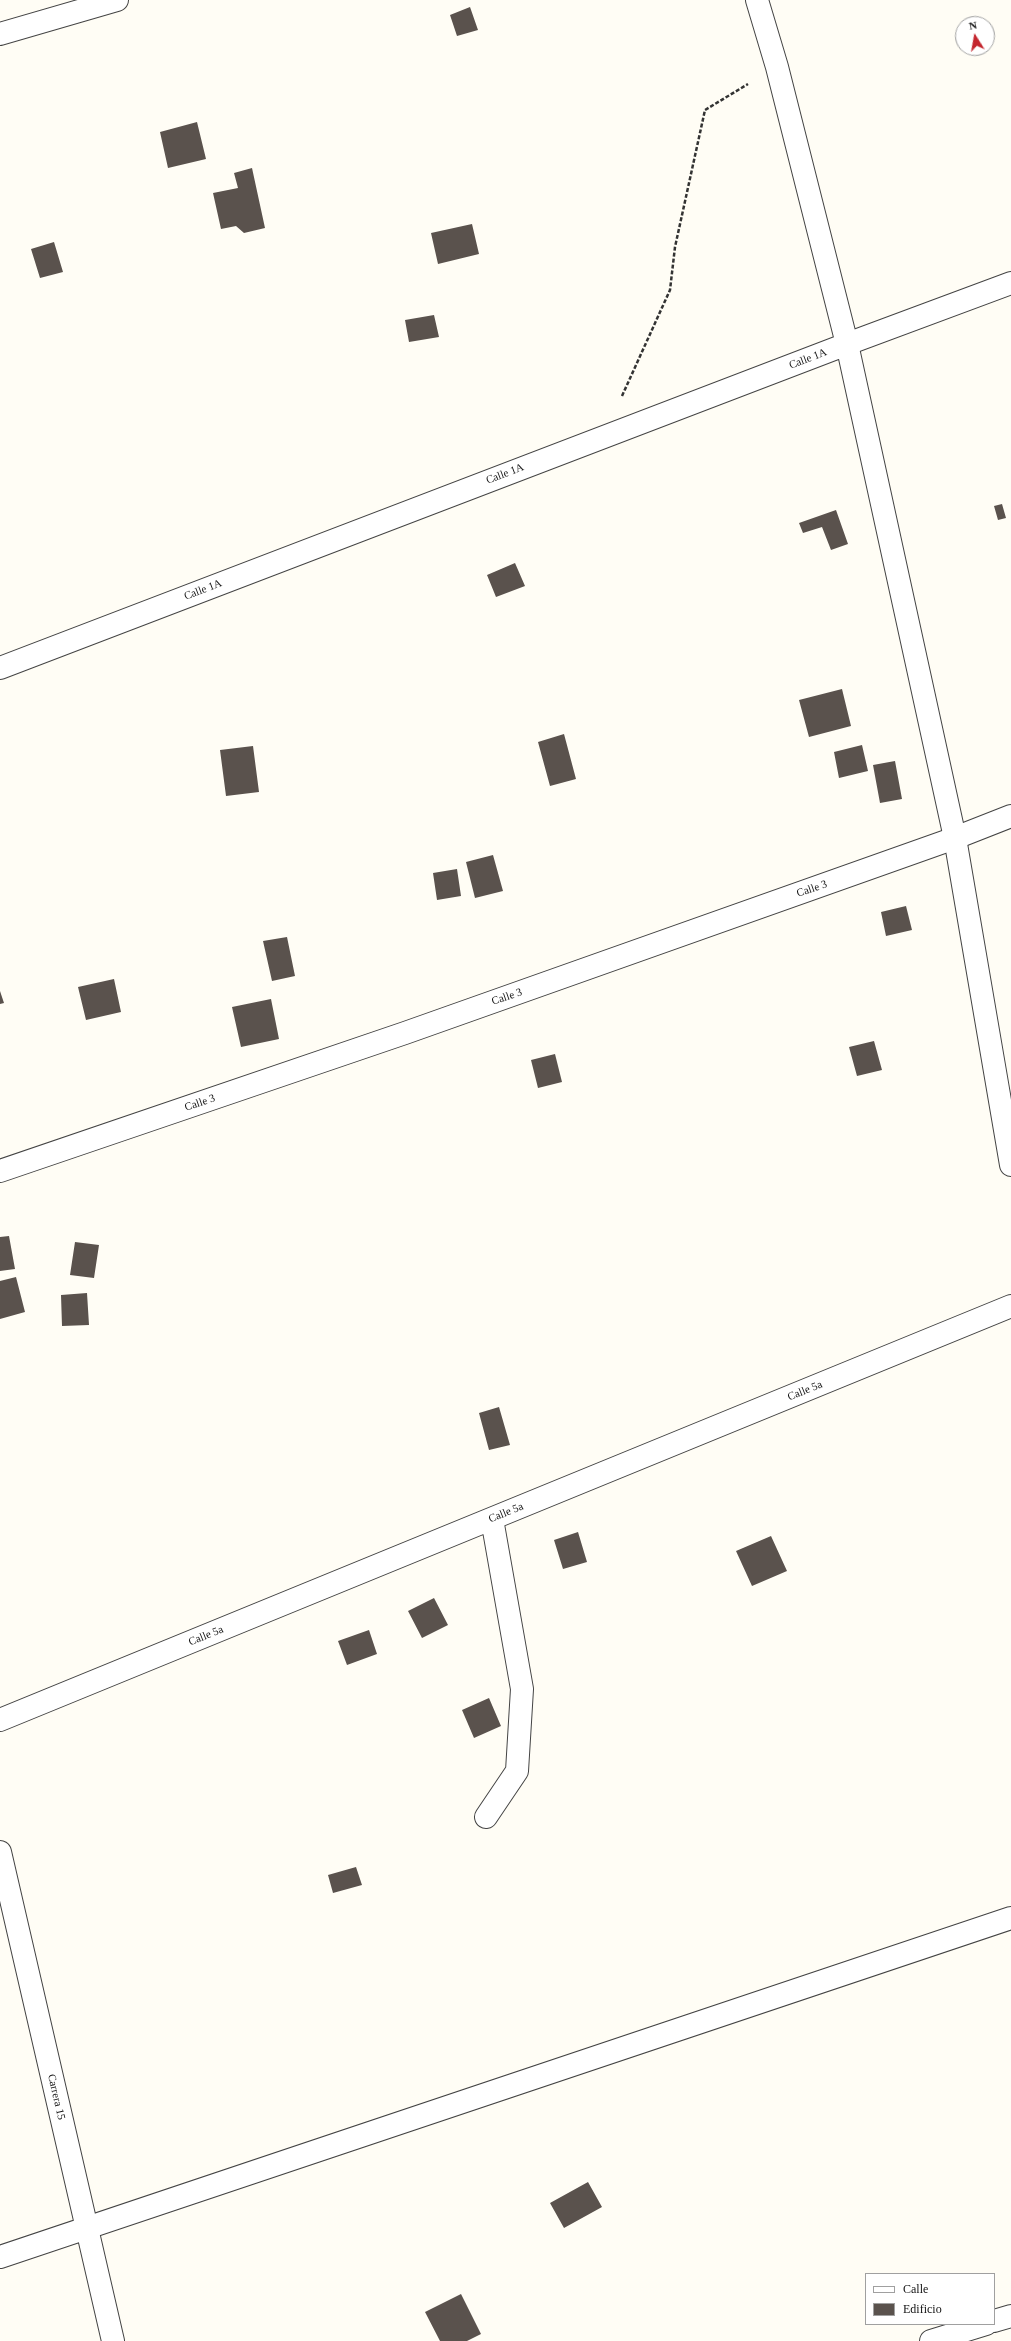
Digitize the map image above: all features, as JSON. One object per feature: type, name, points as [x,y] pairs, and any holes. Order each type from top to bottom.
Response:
[{"type":"street","points":[[0,34],[117,0]]},
{"type":"street","points":[[756,0],[778,67],[847,344],[955,838],[1011,1165]]},
{"type":"street","name":"Calle 1A","points":[[0,668],[847,344],[1011,283]]},
{"type":"street","name":"Calle 3","points":[[0,1171],[405,1033],[955,838],[1011,816]]},
{"type":"street","name":"Calle 5a","points":[[0,1720],[1011,1306]]},
{"type":"street","points":[[486,1817],[517,1771],[522,1689],[492,1519]]},
{"type":"street","name":"Carrera 15","points":[[0,1852],[113,2341]]},
{"type":"street","points":[[0,2257],[1011,1918]]},
{"type":"street","points":[[995,2322],[1011,2316]]},
{"type":"street","points":[[931,2341],[983,2325]]},
{"type":"path","points":[[604,437],[670,290],[675,247],[705,110],[778,67]]},
{"type":"building","points":[[470,7],[478,30],[457,36],[450,15]]},
{"type":"building","points":[[197,122],[206,159],[168,168],[160,132]]},
{"type":"building","points":[[252,168],[265,228],[244,233],[236,226],[221,229],[213,193],[238,188],[234,173]]},
{"type":"building","points":[[472,224],[479,254],[438,264],[431,233]]},
{"type":"building","points":[[54,242],[63,272],[40,278],[31,249]]},
{"type":"building","points":[[434,315],[439,337],[409,342],[405,320]]},
{"type":"building","points":[[1002,504],[1006,518],[998,520],[994,506]]},
{"type":"building","points":[[836,510],[848,544],[831,550],[822,527],[803,533],[799,523]]},
{"type":"building","points":[[515,563],[525,586],[496,597],[487,575]]},
{"type":"building","points":[[842,689],[851,726],[809,737],[799,700]]},
{"type":"building","points":[[564,734],[576,779],[550,786],[538,742]]},
{"type":"building","points":[[862,745],[868,771],[839,778],[834,752]]},
{"type":"building","points":[[253,746],[259,792],[226,796],[220,750]]},
{"type":"building","points":[[895,761],[902,799],[880,803],[873,765]]},
{"type":"building","points":[[493,855],[503,891],[475,898],[466,862]]},
{"type":"building","points":[[457,869],[461,896],[437,900],[433,873]]},
{"type":"building","points":[[906,906],[912,930],[886,936],[881,912]]},
{"type":"building","points":[[287,937],[295,976],[272,981],[263,941]]},
{"type":"building","points":[[114,979],[121,1012],[86,1020],[78,987]]},
{"type":"building","points":[[0,991],[4,1003],[0,1004]]},
{"type":"building","points":[[271,999],[279,1039],[241,1047],[232,1007]]},
{"type":"building","points":[[874,1041],[882,1070],[857,1076],[849,1047]]},
{"type":"building","points":[[555,1054],[562,1082],[538,1088],[531,1060]]},
{"type":"building","points":[[9,1236],[15,1269],[0,1271],[0,1237]]},
{"type":"building","points":[[75,1242],[99,1245],[94,1278],[70,1275]]},
{"type":"building","points":[[16,1277],[25,1312],[0,1319],[0,1281]]},
{"type":"building","points":[[87,1293],[89,1325],[62,1326],[61,1295]]},
{"type":"building","points":[[499,1407],[510,1445],[489,1450],[479,1413]]},
{"type":"building","points":[[578,1532],[587,1562],[563,1569],[554,1540]]},
{"type":"building","points":[[771,1536],[787,1571],[752,1586],[736,1551]]},
{"type":"building","points":[[434,1598],[448,1625],[422,1638],[408,1611]]},
{"type":"building","points":[[369,1630],[377,1654],[347,1665],[338,1641]]},
{"type":"building","points":[[489,1698],[501,1726],[474,1738],[462,1710]]},
{"type":"building","points":[[356,1867],[362,1885],[333,1893],[328,1875]]},
{"type":"building","points":[[588,2182],[602,2207],[564,2228],[550,2203]]},
{"type":"building","points":[[461,2294],[481,2334],[467,2341],[440,2341],[425,2312]]}]
